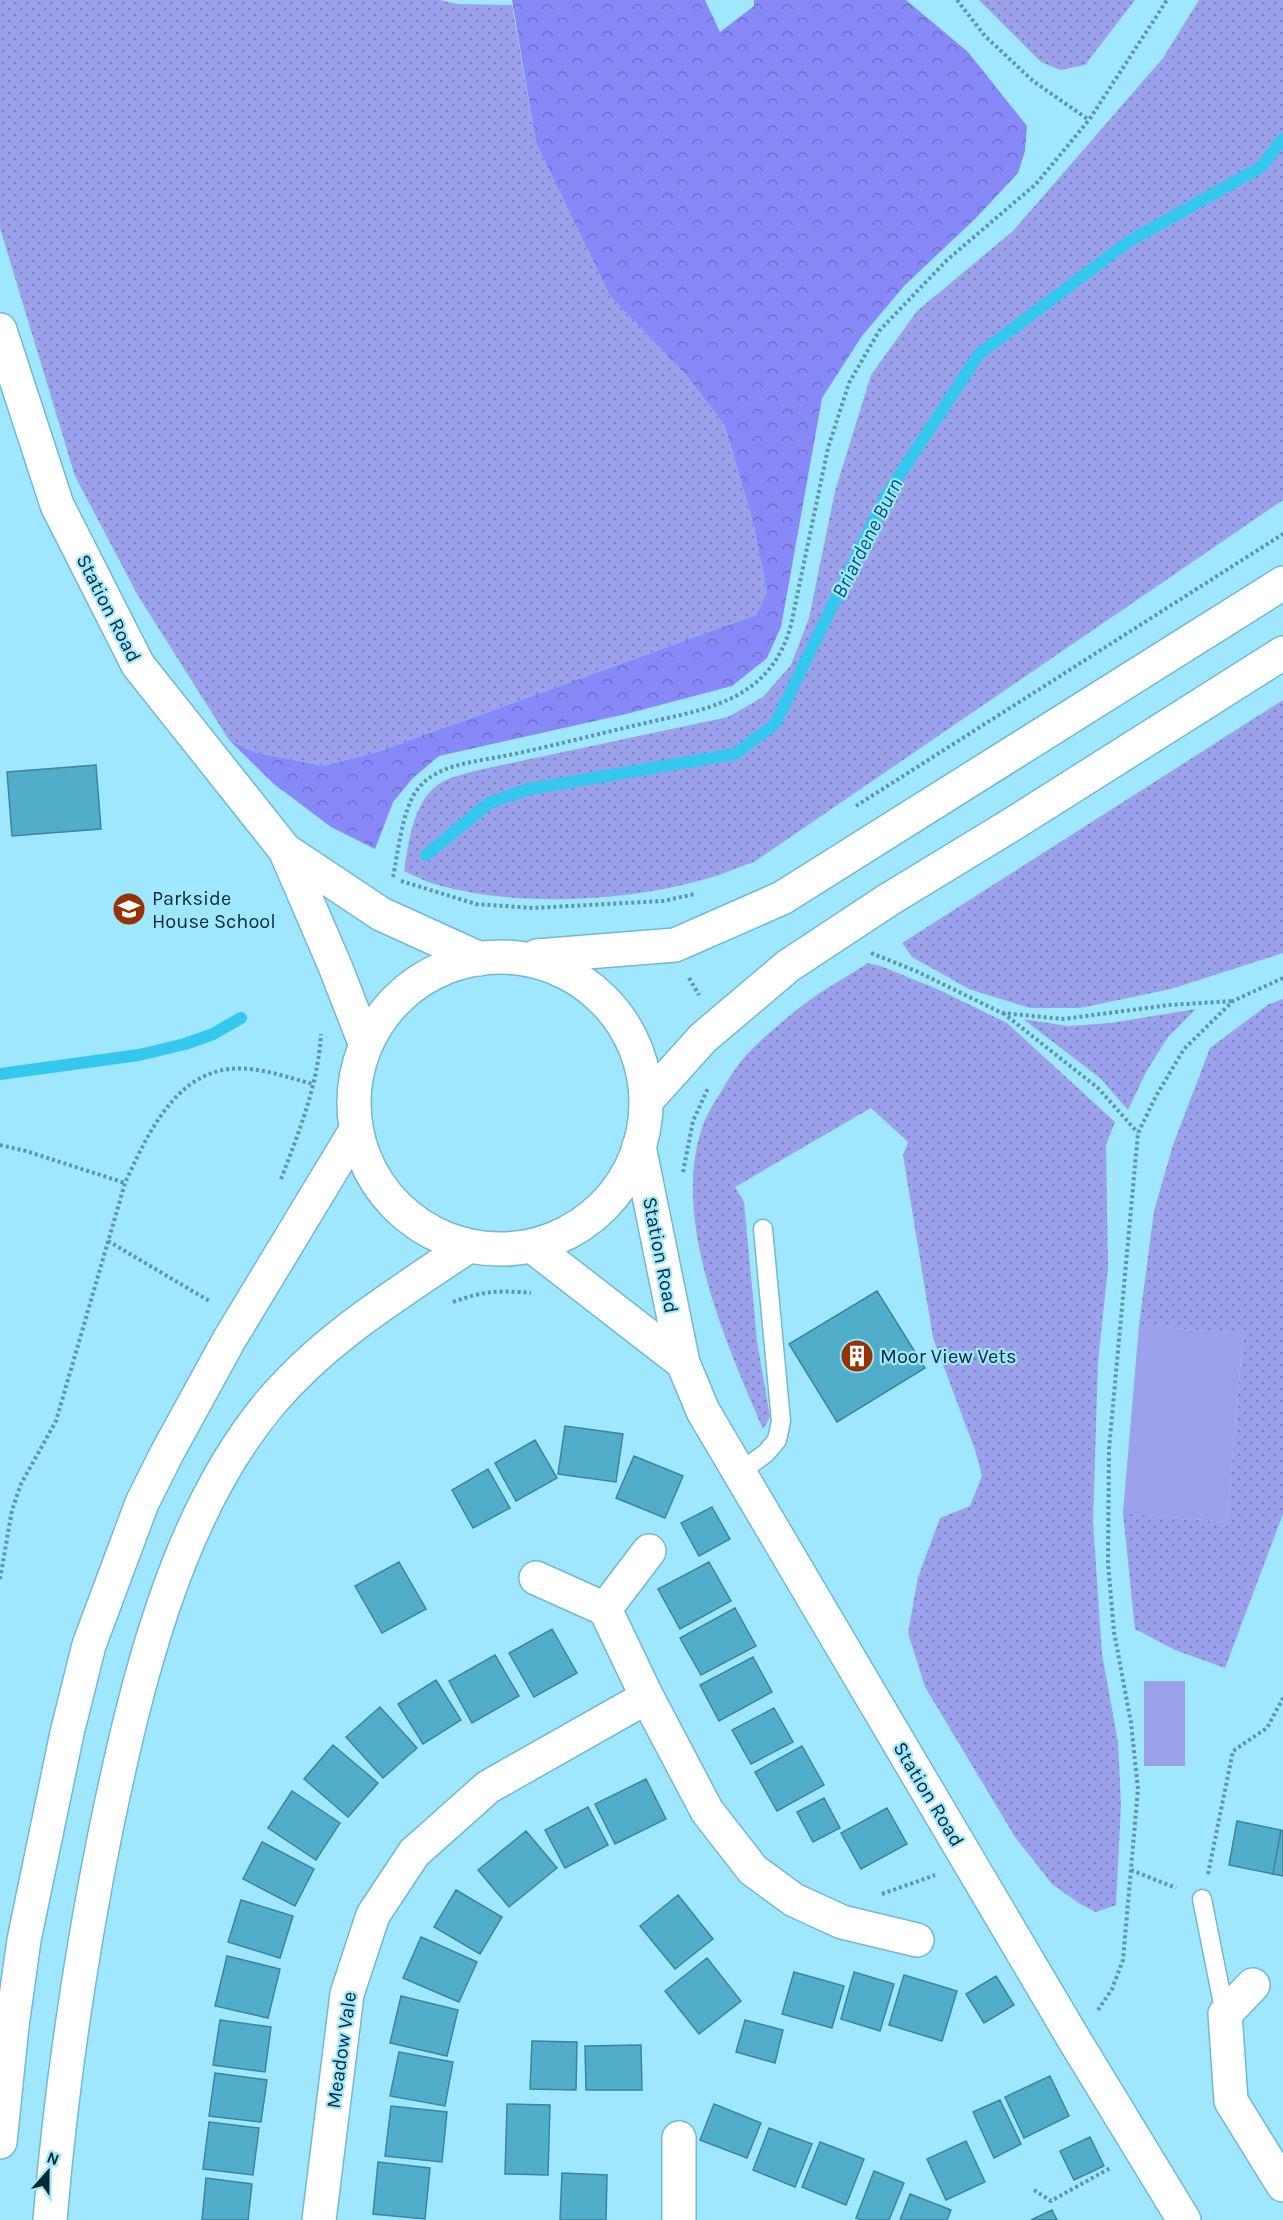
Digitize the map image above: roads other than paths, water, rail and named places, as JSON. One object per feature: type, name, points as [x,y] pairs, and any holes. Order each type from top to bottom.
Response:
[{"type":"main road","name":"Station Road","points":[[0,330],[57,505],[138,665],[285,850]]},
{"type":"main road","points":[[526,957],[569,972],[594,989],[618,1014],[633,1043],[648,1098],[644,1129],[627,1177],[609,1204],[577,1228],[532,1246],[497,1249],[467,1247],[441,1238],[416,1224],[383,1192],[365,1161],[356,1130],[354,1109],[356,1074],[365,1043],[390,1005],[425,977],[454,964],[510,956],[526,957],[675,945],[782,898],[1283,583]]},
{"type":"main road","points":[[648,1098],[703,1038],[788,966],[888,900],[1283,653]]},
{"type":"main road","points":[[285,850],[381,914],[480,959]]},
{"type":"main road","points":[[285,850],[365,1043]]},
{"type":"main road","points":[[0,2142],[24,1940],[67,1733],[89,1645],[142,1503],[167,1453],[229,1340],[356,1130]]},
{"type":"main road","name":"Station Road","points":[[639,1146],[682,1363],[703,1410],[1072,2036],[1184,2220]]},
{"type":"main road","name":"Station Road","points":[[532,1246],[682,1363]]},
{"type":"main road","points":[[50,2220],[73,2012],[83,1949],[125,1739],[159,1620],[192,1532],[229,1461],[271,1402],[349,1327],[467,1247]]},
{"type":"main road","points":[[605,1609],[649,1551]]},
{"type":"main road","points":[[536,1578],[605,1609],[647,1697],[706,1810],[753,1870],[794,1900],[842,1922],[917,1940]]},
{"type":"main road","name":"Meadow Vale","points":[[319,2220],[346,1994],[373,1915],[414,1853],[489,1787],[647,1697]]},
{"type":"main road","points":[[1253,1985],[1225,2014],[1231,2101],[1283,2185]]},
{"type":"main road","points":[[679,2220],[680,2138]]},
{"type":"lane","points":[[739,1473],[766,1453],[777,1440],[781,1421],[763,1229]]},
{"type":"lane","points":[[1202,1899],[1225,2014]]},
{"type":"waterway","name":"Briardene Burn","points":[[426,855],[489,803],[529,789],[735,754],[775,724],[885,497],[979,354],[1128,242],[1261,167],[1283,139]]},
{"type":"waterway","points":[[0,1074],[139,1055],[185,1044],[213,1034],[241,1018]]},
{"type":"place","name":"Parkside House School","points":[[129,909]]},
{"type":"place","name":"Moor View Vets","points":[[857,1356]]}]
